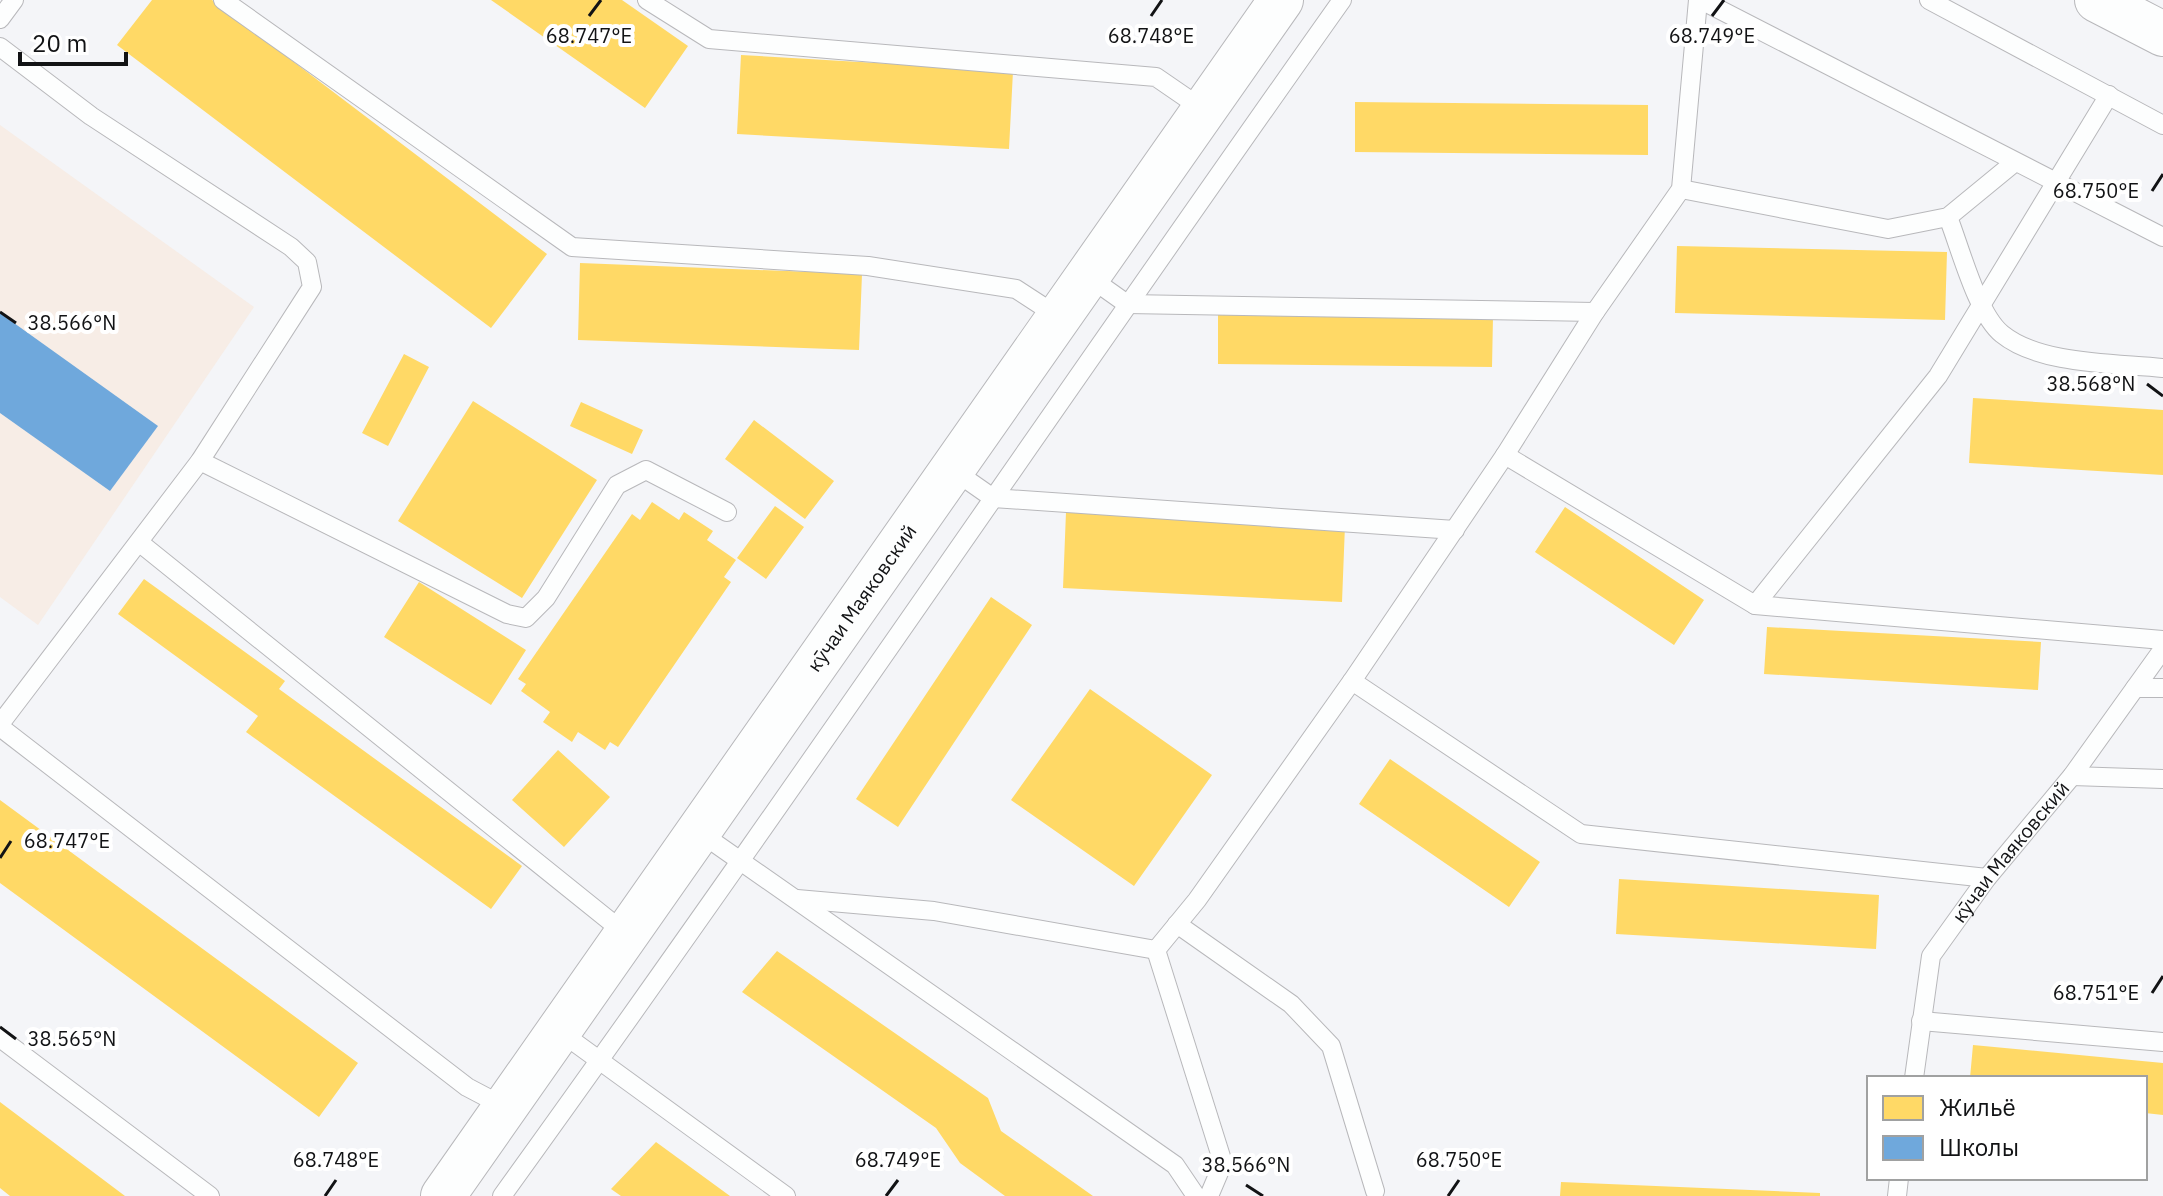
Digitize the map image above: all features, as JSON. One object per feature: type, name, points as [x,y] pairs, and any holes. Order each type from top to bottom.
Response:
[{"type":"street","name":"кӯчаи Маяковский","points":[[443,1196],[1281,0]]},
{"type":"street","points":[[2097,0],[2163,34]]},
{"type":"lane","points":[[0,19],[14,0]]},
{"type":"lane","points":[[223,0],[572,247],[868,266],[1016,289],[1060,317]]},
{"type":"lane","points":[[647,0],[709,39],[1156,77],[1204,110]]},
{"type":"lane","points":[[502,1196],[741,862],[1127,304],[1342,0]]},
{"type":"lane","points":[[1156,950],[1352,681],[1505,455],[1595,312],[1681,189],[1699,0],[2163,237]]},
{"type":"lane","points":[[1929,0],[2163,125]]},
{"type":"lane","points":[[0,47],[91,116],[291,247],[307,262],[312,287],[200,461],[0,725],[467,1087],[505,1107]]},
{"type":"lane","points":[[1755,605],[1938,376],[2058,184],[2109,95]]},
{"type":"lane","points":[[1681,189],[1888,229],[1948,217],[2015,162]]},
{"type":"lane","points":[[1948,217],[1982,304],[2000,333],[2036,354],[2163,368]]},
{"type":"lane","points":[[1089,277],[1127,304],[1595,312]]},
{"type":"lane","points":[[1505,455],[1755,605],[2163,640]]},
{"type":"lane","points":[[200,461],[507,614],[526,618],[546,598],[617,485],[632,475],[646,470],[727,512]]},
{"type":"lane","points":[[953,470],[993,498],[1455,530]]},
{"type":"lane","points":[[140,543],[626,934]]},
{"type":"lane","name":"кӯчаи Маяковский","points":[[1914,1076],[1931,956],[1987,878],[2072,776],[2163,649]]},
{"type":"lane","points":[[1352,681],[1581,834],[1987,878]]},
{"type":"lane","points":[[2135,688],[2163,688]]},
{"type":"lane","points":[[2072,776],[2163,779]]},
{"type":"lane","points":[[699,832],[1175,1165],[1196,1196]]},
{"type":"lane","points":[[797,899],[934,911],[1156,950]]},
{"type":"lane","points":[[1177,924],[1291,1004],[1331,1046],[1375,1191]]},
{"type":"lane","points":[[1156,950],[1223,1163],[1209,1196]]},
{"type":"lane","points":[[1921,1021],[2163,1042]]},
{"type":"lane","points":[[559,1031],[786,1196]]},
{"type":"lane","points":[[0,1038],[210,1196]]},
{"type":"shaded area","points":[[0,125],[254,307],[38,625],[0,597]]},
{"type":"building: Жильё","points":[[152,0],[212,0],[547,254],[491,328],[117,45]]},
{"type":"building: Жильё","points":[[491,0],[622,0],[688,46],[645,108]]},
{"type":"building: Жильё","points":[[741,55],[1013,71],[1009,149],[737,134]]},
{"type":"building: Жильё","points":[[1355,102],[1648,105],[1648,155],[1355,152]]},
{"type":"building: Жильё","points":[[1677,246],[1947,252],[1945,320],[1675,313]]},
{"type":"building: Жильё","points":[[580,263],[862,274],[859,350],[578,340]]},
{"type":"building: Жильё","points":[[1218,314],[1493,317],[1492,367],[1218,364]]},
{"type":"building: Жильё","points":[[404,354],[429,367],[388,446],[362,433]]},
{"type":"building: Жильё","points":[[1973,398],[2163,410],[2163,475],[1969,463]]},
{"type":"building: Жильё","points":[[473,401],[597,480],[522,598],[398,521]]},
{"type":"building: Жильё","points":[[581,402],[643,430],[632,454],[570,426]]},
{"type":"building: Жильё","points":[[754,420],[834,481],[805,519],[725,459]]},
{"type":"building: Жильё","points":[[652,502],[679,520],[684,512],[713,531],[707,540],[736,560],[724,577],[731,582],[618,747],[610,742],[605,750],[578,732],[572,742],[543,722],[550,712],[521,691],[526,684],[518,679],[632,514],[640,520]]},
{"type":"building: Жильё","points":[[775,506],[804,527],[766,579],[737,558]]},
{"type":"building: Жильё","points":[[1565,507],[1704,600],[1674,645],[1535,552]]},
{"type":"building: Жильё","points":[[1066,512],[1345,525],[1342,602],[1063,588]]},
{"type":"building: Жильё","points":[[144,579],[285,681],[279,689],[522,866],[491,909],[246,732],[258,716],[118,614]]},
{"type":"building: Жильё","points":[[419,582],[526,650],[491,705],[384,637]]},
{"type":"building: Жильё","points":[[991,597],[1032,625],[898,827],[856,799]]},
{"type":"building: Жильё","points":[[1767,627],[2041,642],[2038,690],[1764,674]]},
{"type":"building: Жильё","points":[[1090,689],[1212,775],[1134,886],[1011,800]]},
{"type":"building: Жильё","points":[[558,750],[610,797],[564,847],[512,800]]},
{"type":"building: Жильё","points":[[1390,759],[1540,862],[1509,907],[1359,804]]},
{"type":"building: Жильё","points":[[0,800],[358,1063],[319,1117],[0,883]]},
{"type":"building: Жильё","points":[[1619,879],[1879,895],[1876,949],[1616,934]]},
{"type":"building: Жильё","points":[[777,951],[988,1098],[1001,1131],[1093,1196],[1005,1196],[960,1163],[936,1128],[742,992]]},
{"type":"building: Жильё","points":[[1973,1045],[2163,1063],[2163,1115],[2147,1113],[2147,1076],[1970,1076]]},
{"type":"building: Жильё","points":[[0,1102],[125,1196],[10,1196],[0,1188]]},
{"type":"building: Жильё","points":[[656,1142],[730,1196],[621,1196],[611,1189]]},
{"type":"building: Жильё","points":[[1561,1182],[1820,1193],[1820,1196],[1560,1196]]},
{"type":"building: Школы","points":[[0,313],[158,426],[110,491],[0,413]]}]
